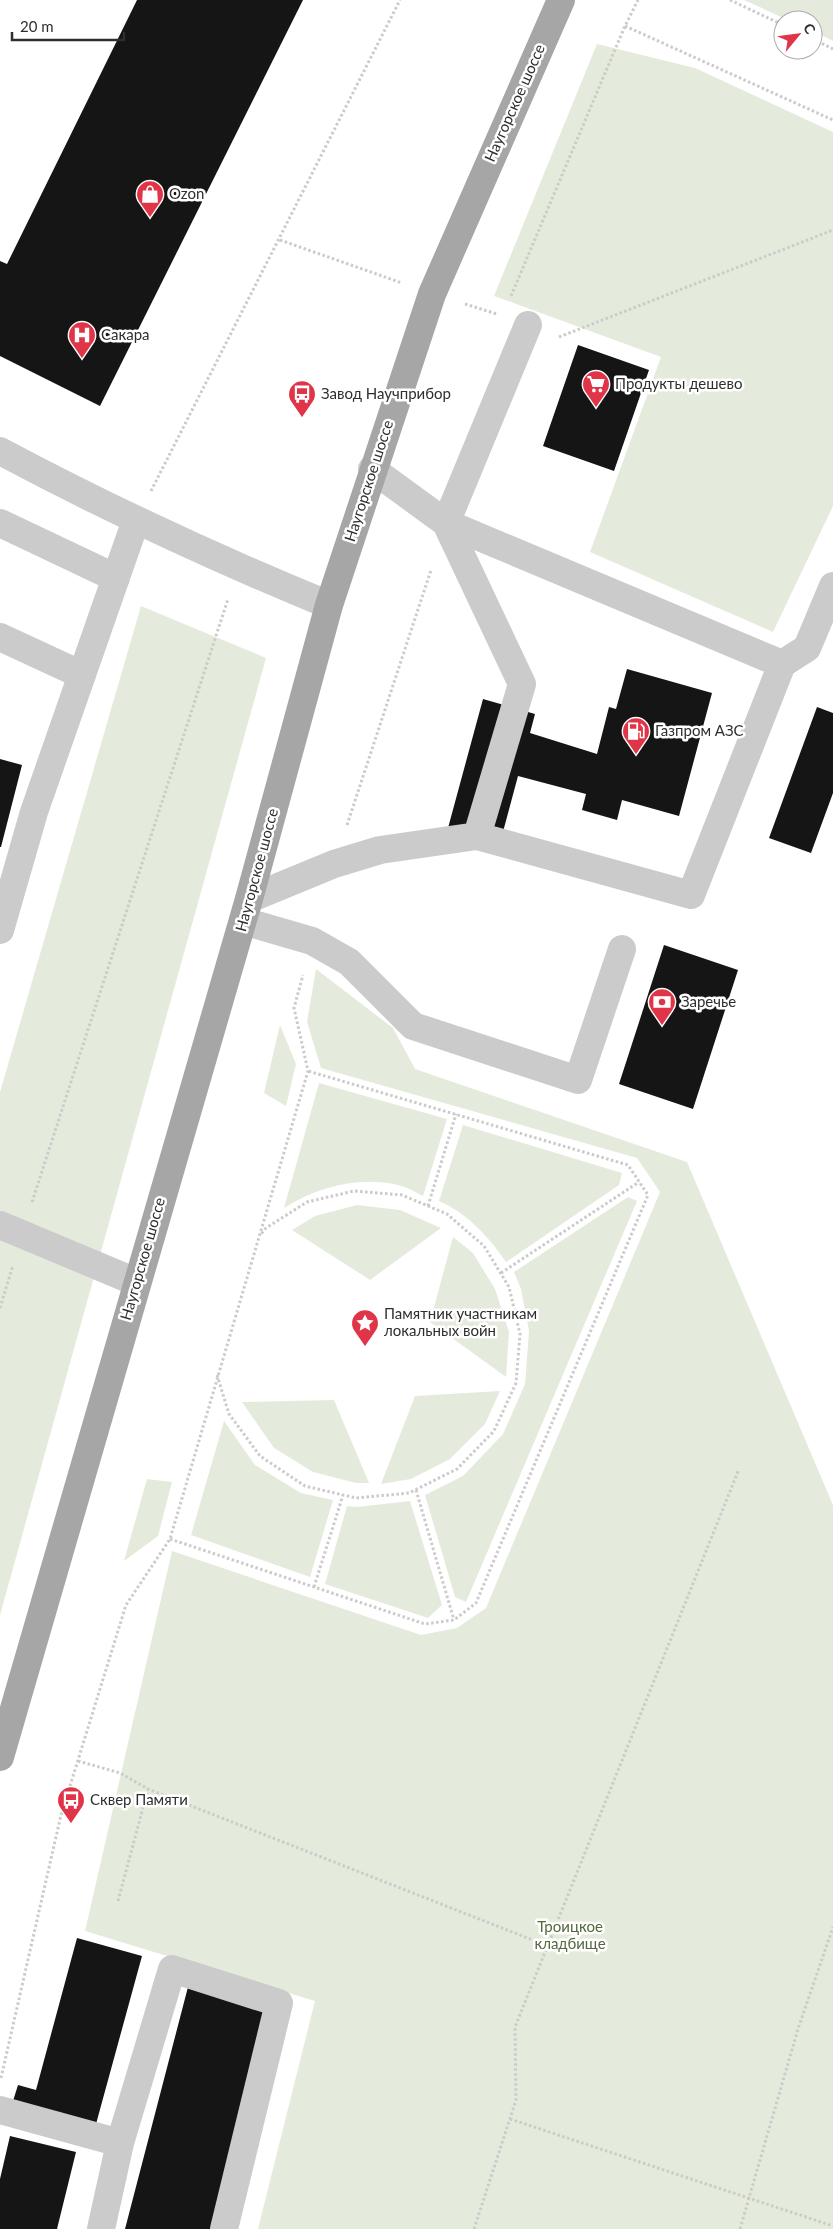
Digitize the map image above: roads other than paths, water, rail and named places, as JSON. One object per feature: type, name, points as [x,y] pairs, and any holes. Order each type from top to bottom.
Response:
[{"type":"main road","name":"Наугорское шоссе","points":[[0,1757],[136,1282],[246,910],[329,605],[372,469],[432,294],[561,0]]},
{"type":"street","points":[[478,836],[522,684],[446,524],[528,326]]},
{"type":"street","points":[[0,451],[136,520],[238,567],[329,605]]},
{"type":"street","points":[[372,469],[446,524],[782,664]]},
{"type":"street","points":[[0,930],[34,812],[136,520]]},
{"type":"street","points":[[0,523],[116,578]]},
{"type":"street","points":[[246,910],[334,864],[380,850],[478,836],[692,896],[782,664],[807,648],[833,586]]},
{"type":"street","points":[[0,637],[82,675]]},
{"type":"street","points":[[246,910],[312,941],[349,962],[413,1026],[578,1080],[622,949]]},
{"type":"street","points":[[11,1230],[136,1282]]},
{"type":"street","points":[[101,2229],[120,2143],[172,1969],[279,2003],[224,2229]]},
{"type":"street","points":[[0,2110],[120,2143]]},
{"type":"place","name":"Ozon","points":[[150,218]]},
{"type":"place","name":"Сакара","points":[[82,359]]},
{"type":"place","name":"Продукты дешево","points":[[596,408]]},
{"type":"place","name":"Завод Научприбор","points":[[302,418]]},
{"type":"place","name":"Газпром АЗС","points":[[636,755]]},
{"type":"place","name":"Заречье","points":[[662,1026]]},
{"type":"place","name":"Памятник участникам локальных войн","points":[[365,1347]]},
{"type":"place","name":"Сквер Памяти","points":[[71,1824]]},
{"type":"park label","name":"Троицкое кладбище","points":[[570,1936]]}]
